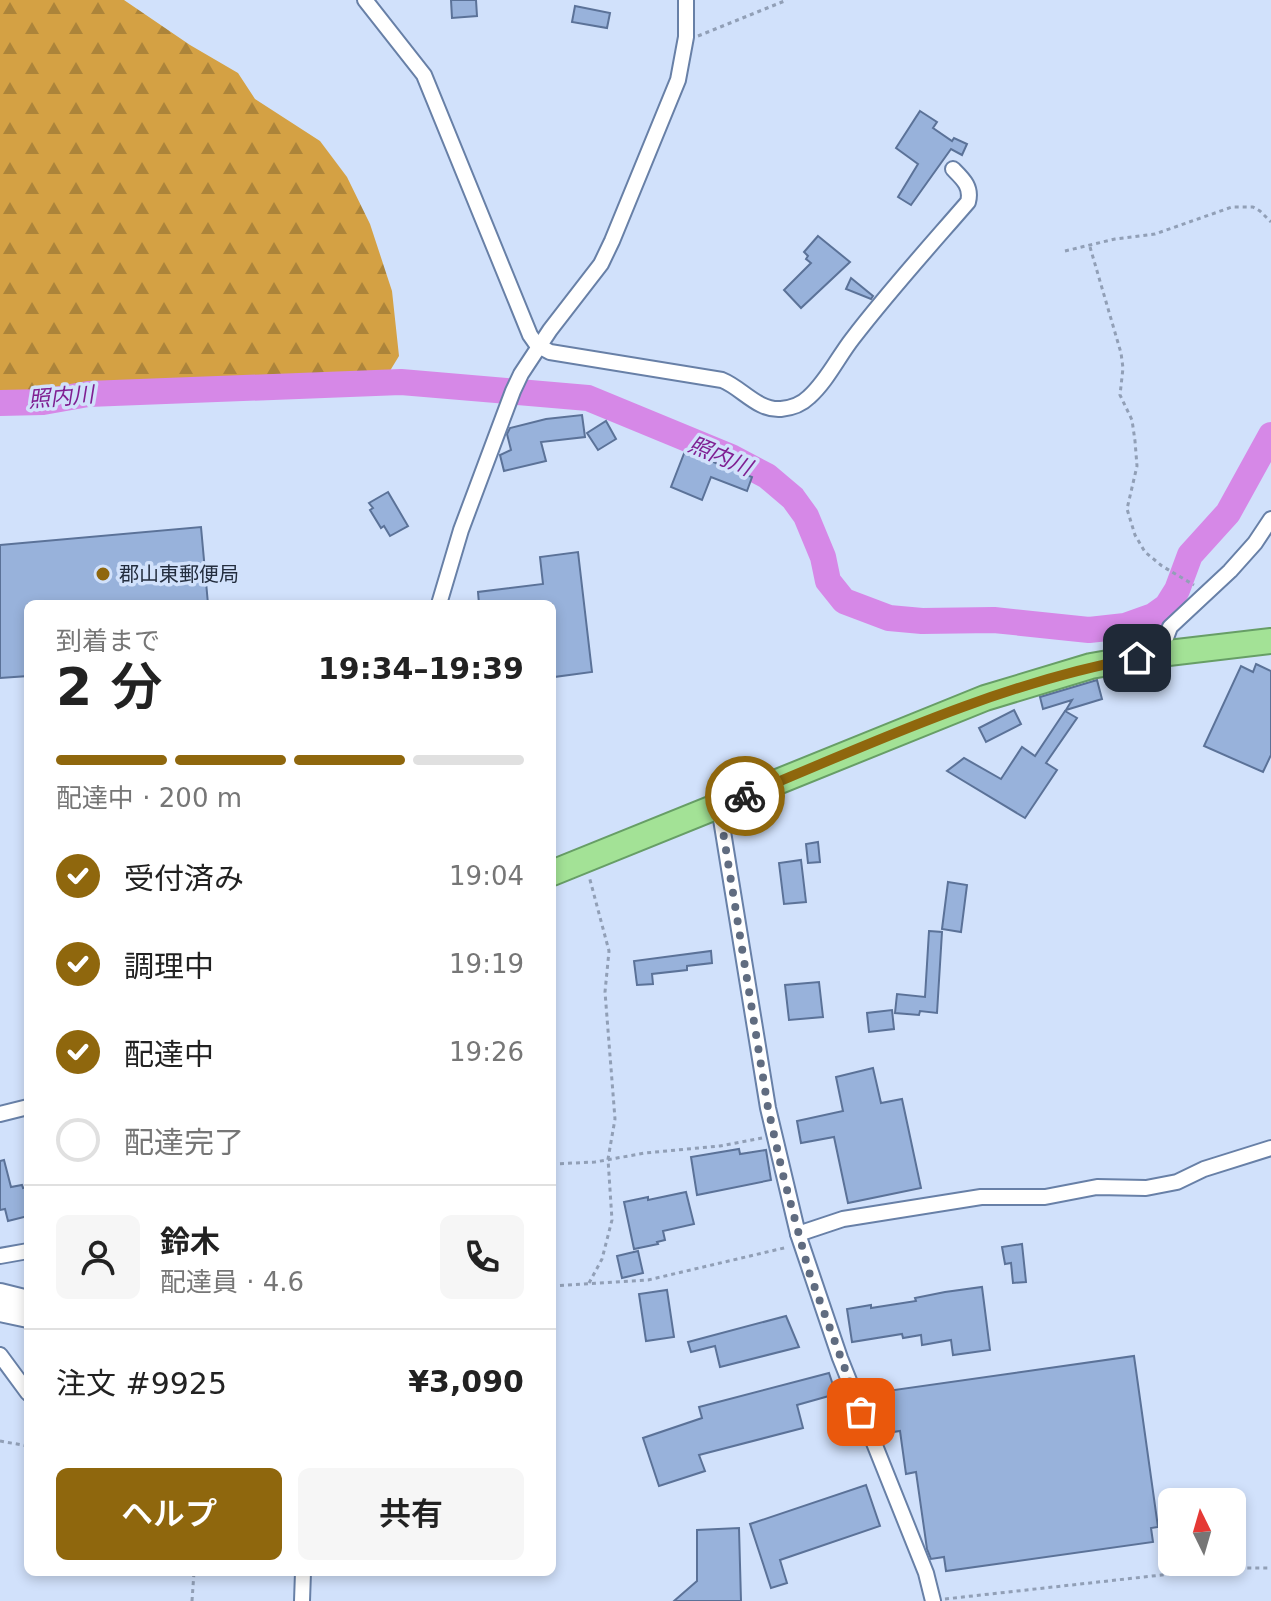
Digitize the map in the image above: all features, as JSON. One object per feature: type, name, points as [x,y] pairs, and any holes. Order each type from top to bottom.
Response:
[{"type":"highway","points":[[556,871],[985,698],[1091,666],[1271,641]]},
{"type":"main road","points":[[0,1294],[24,1310]]},
{"type":"main road","points":[[0,1311],[24,1312]]},
{"type":"street","points":[[365,0],[424,75],[530,335],[539,347],[581,358],[722,380],[760,405],[772,408],[798,404],[816,390],[853,338],[968,202],[970,195],[966,183],[953,169]]},
{"type":"street","points":[[440,600],[461,530],[513,391],[539,347],[601,264],[678,80],[686,37],[686,0]]},
{"type":"street","points":[[1160,654],[1170,627],[1230,571],[1271,519]]},
{"type":"street","points":[[719,807],[774,1136],[800,1239],[840,1358],[926,1573],[933,1601]]},
{"type":"street","points":[[0,1114],[24,1108]]},
{"type":"street","points":[[800,1239],[843,1219],[981,1197],[1045,1197],[1097,1187],[1146,1188],[1177,1182],[1204,1169],[1271,1148]]},
{"type":"street","points":[[0,1256],[24,1252]]},
{"type":"street","points":[[0,1355],[24,1388]]},
{"type":"street","points":[[302,1601],[303,1576]]},
{"type":"path","points":[[686,37],[707,34],[787,0]]},
{"type":"path","points":[[1065,251],[1115,239],[1155,234],[1232,207],[1253,207],[1271,222]]},
{"type":"path","points":[[1090,247],[1121,353],[1120,395],[1132,420],[1137,466],[1127,509],[1135,535],[1145,552],[1162,566],[1197,586]]},
{"type":"path","points":[[583,861],[596,893],[609,951],[605,992],[615,1119],[608,1159],[612,1220],[605,1252],[589,1283]]},
{"type":"path","points":[[556,1164],[720,1146],[774,1136]]},
{"type":"path","points":[[556,1286],[664,1277],[800,1239]]},
{"type":"path","points":[[0,1441],[24,1445]]},
{"type":"path","points":[[933,1601],[1225,1568],[1271,1568]]},
{"type":"path","points":[[192,1601],[194,1576]]},
{"type":"green space","points":[[0,0],[124,0],[238,73],[255,99],[320,141],[347,177],[370,224],[392,291],[399,356],[385,379],[280,377],[93,384],[0,400]]},
{"type":"building","points":[[451,0],[476,0],[477,16],[452,18]]},
{"type":"building","points":[[575,6],[610,13],[607,28],[572,22]]},
{"type":"building","points":[[920,111],[937,122],[933,128],[952,141],[954,138],[967,144],[962,155],[951,149],[911,205],[898,197],[918,164],[896,148]]},
{"type":"building","points":[[818,236],[850,262],[801,308],[784,290],[811,263],[804,252]]},
{"type":"building","points":[[851,278],[873,296],[871,299],[846,289]]},
{"type":"building","points":[[582,415],[585,437],[541,442],[546,461],[504,471],[500,455],[511,450],[507,434],[510,428],[546,419]]},
{"type":"building","points":[[606,421],[616,439],[598,450],[587,433]]},
{"type":"building","points":[[685,451],[752,477],[747,491],[711,477],[702,500],[671,487]]},
{"type":"building","points":[[388,492],[408,526],[390,536],[384,526],[381,528],[369,503]]},
{"type":"building","name":"郡山東郵便局","points":[[201,527],[208,600],[24,600],[24,676],[0,678],[0,545]]},
{"type":"building","points":[[578,552],[592,672],[556,677],[556,600],[479,600],[478,592],[543,584],[540,557]]},
{"type":"building","points":[[1256,664],[1271,671],[1271,755],[1263,772],[1204,746],[1241,666],[1253,672]]},
{"type":"building","points":[[1097,680],[1102,699],[1066,710],[1072,700],[1043,709],[1040,697]]},
{"type":"building","points":[[1014,710],[1021,724],[986,742],[979,728]]},
{"type":"building","points":[[1065,711],[1077,718],[1046,763],[1057,770],[1025,818],[947,771],[964,758],[1001,779],[1022,747],[1035,756]]},
{"type":"building","points":[[818,842],[820,862],[808,863],[806,844]]},
{"type":"building","points":[[801,860],[806,902],[784,904],[779,863]]},
{"type":"building","points":[[948,882],[967,885],[961,932],[942,929]]},
{"type":"building","points":[[929,931],[942,932],[937,1013],[895,1013],[897,994],[925,997]]},
{"type":"building","points":[[711,951],[712,963],[652,974],[653,984],[637,985],[634,961]]},
{"type":"building","points":[[819,982],[823,1017],[789,1020],[785,985]]},
{"type":"building","points":[[892,1010],[894,1029],[869,1032],[867,1013]]},
{"type":"building","points":[[873,1068],[881,1103],[902,1099],[921,1188],[848,1203],[834,1137],[801,1143],[797,1121],[843,1111],[836,1077]]},
{"type":"building","points":[[739,1149],[740,1154],[766,1150],[771,1180],[697,1195],[691,1157]]},
{"type":"building","points":[[4,1160],[11,1187],[22,1185],[24,1188],[24,1217],[8,1221],[5,1209],[0,1210],[0,1161]]},
{"type":"building","points":[[686,1192],[694,1224],[663,1231],[665,1240],[634,1249],[624,1202]]},
{"type":"building","points":[[1022,1244],[1026,1282],[1013,1283],[1011,1263],[1005,1264],[1002,1247]]},
{"type":"building","points":[[638,1251],[643,1273],[622,1278],[617,1256]]},
{"type":"building","points":[[982,1287],[990,1350],[953,1355],[951,1340],[922,1345],[921,1335],[903,1338],[902,1334],[852,1342],[847,1309],[916,1301],[915,1298]]},
{"type":"building","points":[[667,1290],[674,1337],[646,1341],[639,1294]]},
{"type":"building","points":[[786,1316],[799,1347],[720,1367],[715,1346],[691,1352],[688,1342]]},
{"type":"building","points":[[1134,1356],[1158,1527],[1151,1528],[1153,1542],[946,1571],[944,1557],[931,1559],[927,1549],[916,1472],[906,1474],[900,1431],[893,1432],[887,1391]]},
{"type":"building","points":[[829,1373],[836,1394],[797,1405],[803,1428],[699,1455],[705,1471],[659,1486],[643,1438],[702,1418],[699,1407]]},
{"type":"building","points":[[866,1485],[880,1526],[780,1560],[787,1583],[771,1588],[750,1524]]},
{"type":"building","points":[[739,1528],[741,1601],[674,1601],[697,1581],[697,1530]]},
{"type":"waterway","name":"照内川","points":[[0,403],[43,402],[88,394],[401,382],[588,398],[731,457],[767,476],[793,498],[806,516],[823,557],[828,581],[844,601],[889,618],[994,620],[1089,630],[1125,626],[1153,616],[1167,606],[1177,590],[1190,555],[1228,513],[1271,435]]},
{"type":"way so far","points":[[745,796],[719,807],[768,1108],[809,1272],[861,1412]]},
{"type":"place","name":"郡山東郵便局","points":[[103,574]]},
{"type":"route","points":[[745,796],[985,698],[1091,666],[1137,658]]}]
